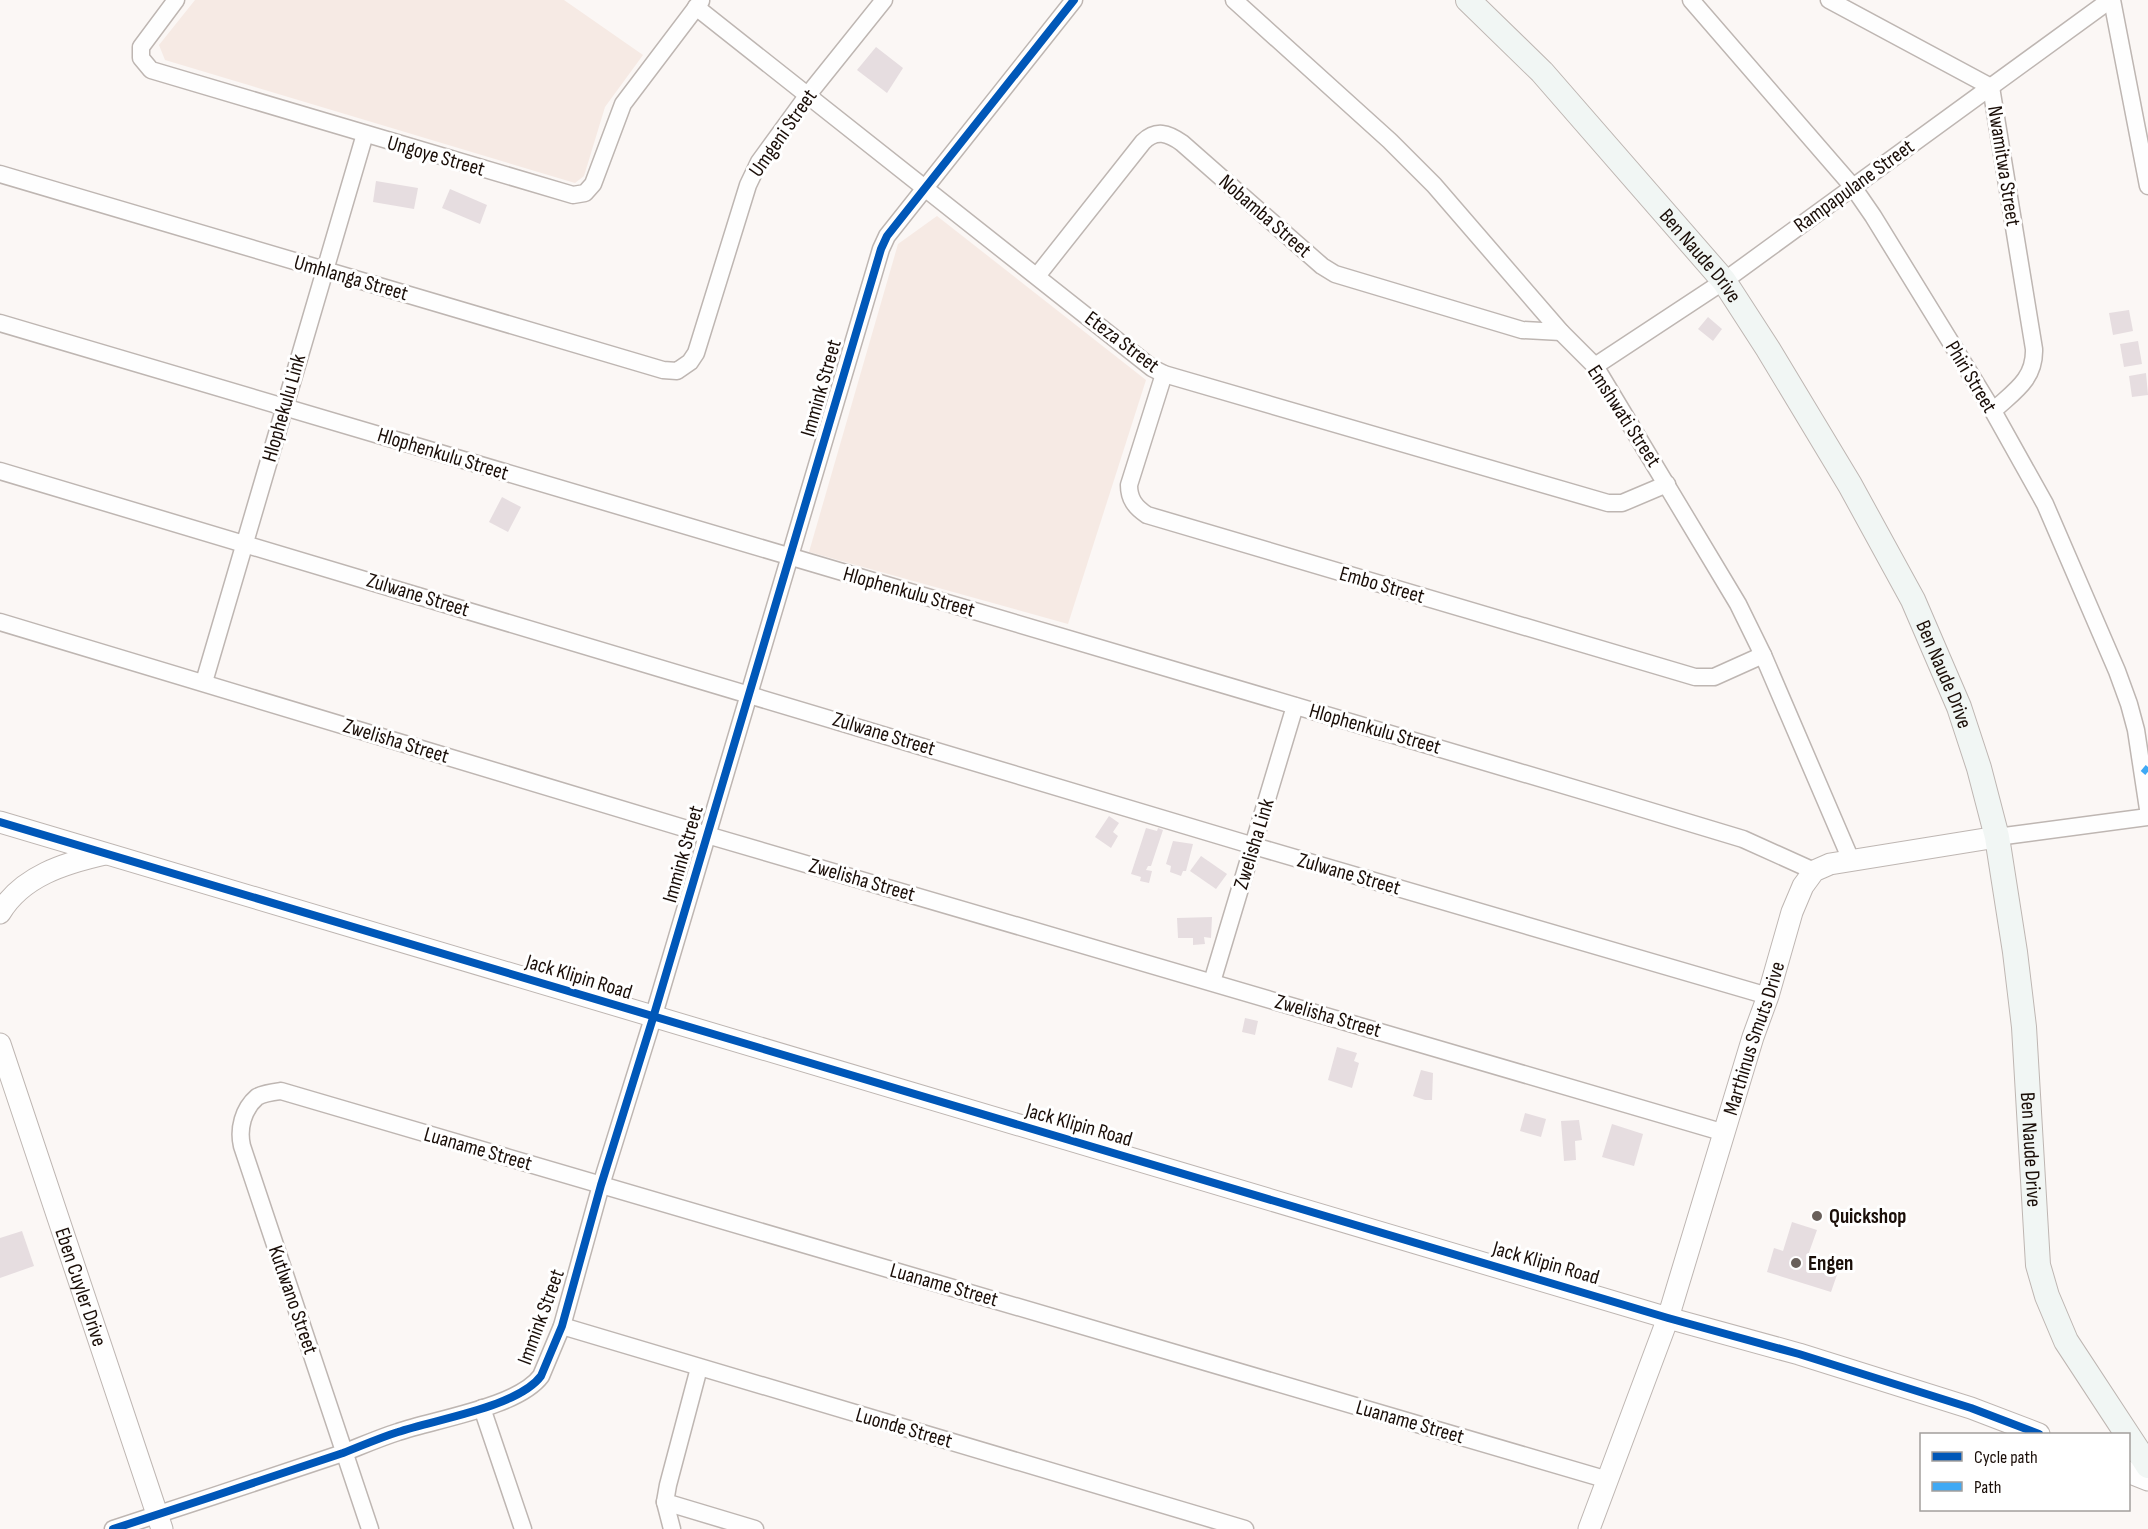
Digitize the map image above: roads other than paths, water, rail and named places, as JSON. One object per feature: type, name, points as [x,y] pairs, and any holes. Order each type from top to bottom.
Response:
[{"type":"main road","name":"Ben Naude Drive","points":[[1468,0],[1542,72],[1724,281],[1850,485],[1913,600],[1959,707],[1979,768],[1996,837],[2015,952],[2024,1028],[2038,1265],[2047,1296],[2066,1341],[2126,1433]]},
{"type":"main road","name":"Ben Naude Drive","points":[[2130,1439],[2148,1466]]},
{"type":"street","name":"Ungoye Street","points":[[176,0],[141,47],[141,58],[151,70],[567,194],[580,195],[591,188],[597,177],[619,111],[628,95],[699,4]]},
{"type":"street","name":"Umgeni Street","points":[[696,353],[750,178],[807,96],[884,0]]},
{"type":"street","name":"Immink Street","points":[[113,1529],[160,1522],[399,1432],[483,1408],[519,1394],[536,1383],[544,1371],[562,1326],[601,1185],[653,1018],[881,249],[887,236],[1074,0]]},
{"type":"street","name":"Emshwati Street","points":[[1234,0],[1390,141],[1434,185],[1561,332],[1595,366],[1738,604],[1763,655],[1851,860]]},
{"type":"street","name":"Phiri Street","points":[[1691,0],[1852,187],[1873,216],[1993,411],[2045,504],[2117,670],[2136,730],[2148,809]]},
{"type":"street","name":"Nwamitwa Street","points":[[1829,0],[1990,87],[2032,338],[2034,362],[2023,383],[1993,411]]},
{"type":"street","name":"Rampapulane Street","points":[[1595,366],[1724,281],[2111,0]]},
{"type":"street","points":[[2111,0],[2148,186]]},
{"type":"street","name":"Eteza Street","points":[[699,4],[807,96],[1148,366],[1164,374],[1608,503],[1622,502],[1667,484]]},
{"type":"street","name":"Nobamba Street","points":[[1037,276],[1143,142],[1155,133],[1163,133],[1173,136],[1182,143],[1335,274],[1522,330],[1561,332]]},
{"type":"street","name":"Hlophekulu Link","points":[[204,682],[365,135]]},
{"type":"street","name":"Umhlanga Street","points":[[0,174],[663,370],[677,371],[684,368],[696,353]]},
{"type":"street","name":"Hlophenkulu Street","points":[[0,323],[1743,839],[1814,871]]},
{"type":"street","name":"Embo Street","points":[[1164,374],[1129,485],[1133,502],[1147,514],[1695,677],[1714,677],[1763,655]]},
{"type":"street","name":"Zulwane Street","points":[[0,471],[1254,846],[1768,996]]},
{"type":"street","name":"Zwelisha Street","points":[[0,622],[707,835],[1725,1133]]},
{"type":"street","name":"Zwelisha Link","points":[[1212,982],[1295,706]]},
{"type":"street","points":[[1814,871],[1830,864],[1851,860],[1996,837],[2148,817]]},
{"type":"street","points":[[0,822],[108,853]]},
{"type":"street","points":[[0,913],[14,893],[56,867],[71,861],[108,853]]},
{"type":"street","name":"Jack Klipin Road","points":[[108,853],[653,1018],[1668,1318],[1799,1354],[1962,1405],[2036,1433]]},
{"type":"street","name":"Marthinus Smuts Drive","points":[[1589,1529],[1668,1318],[1792,912],[1803,886],[1814,871]]},
{"type":"street","name":"Eben Cuyler Drive","points":[[0,1044],[160,1522]]},
{"type":"street","name":"Luaname Street","points":[[281,1091],[1608,1480]]},
{"type":"street","name":"Kutlwano Street","points":[[281,1091],[258,1097],[242,1122],[239,1136],[370,1529]]},
{"type":"street","name":"Luonde Street","points":[[562,1326],[1245,1529]]},
{"type":"street","points":[[672,1529],[665,1502],[699,1368]]},
{"type":"street","points":[[483,1408],[523,1529]]},
{"type":"street","points":[[2130,1473],[2148,1480]]},
{"type":"street","points":[[665,1502],[755,1529]]},
{"type":"place","name":"Quickshop","points":[[1817,1216]]},
{"type":"place","name":"Engen","points":[[1796,1263]]}]
